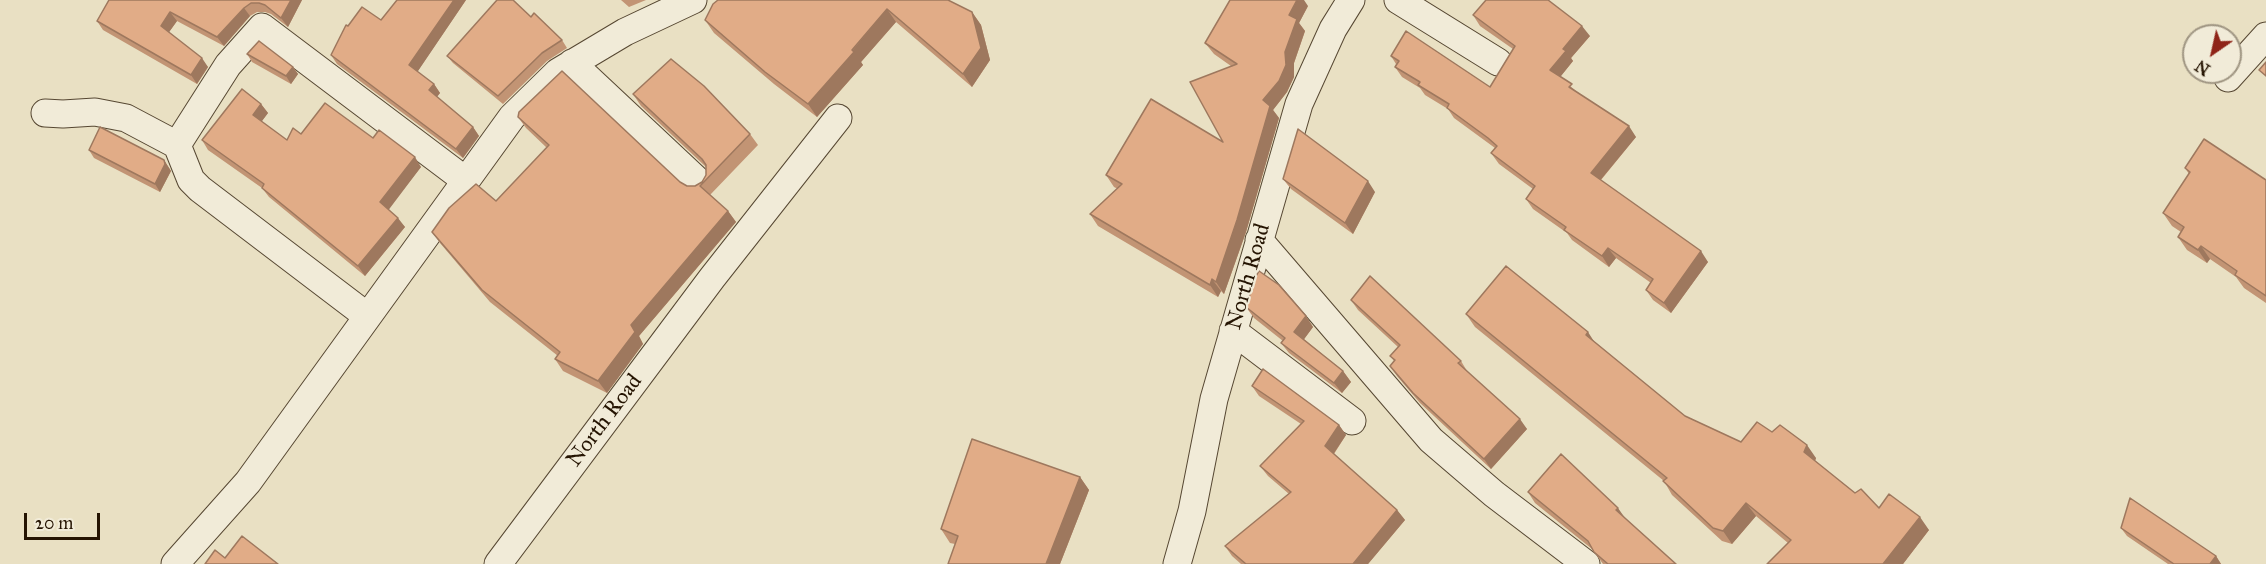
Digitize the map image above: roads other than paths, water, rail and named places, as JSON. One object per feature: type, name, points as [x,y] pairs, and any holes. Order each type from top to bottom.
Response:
[{"type":"street","points":[[175,564],[248,482],[512,117],[558,72],[625,32],[693,0]]},
{"type":"street","name":"North Road","points":[[1177,564],[1191,511],[1214,399],[1299,104],[1329,39],[1351,0]]},
{"type":"street","points":[[1398,0],[1498,62]]},
{"type":"street","points":[[177,145],[228,65],[262,27],[465,180]]},
{"type":"street","points":[[2242,63],[2266,36]]},
{"type":"street","points":[[573,63],[699,182]]},
{"type":"street","points":[[45,113],[95,112],[126,118],[177,145],[191,180],[200,189],[367,316]]},
{"type":"street","name":"North Road","points":[[498,564],[712,278],[838,118]]},
{"type":"street","points":[[1259,240],[1431,440],[1494,494],[1586,564]]},
{"type":"street","points":[[1233,332],[1352,421]]}]
